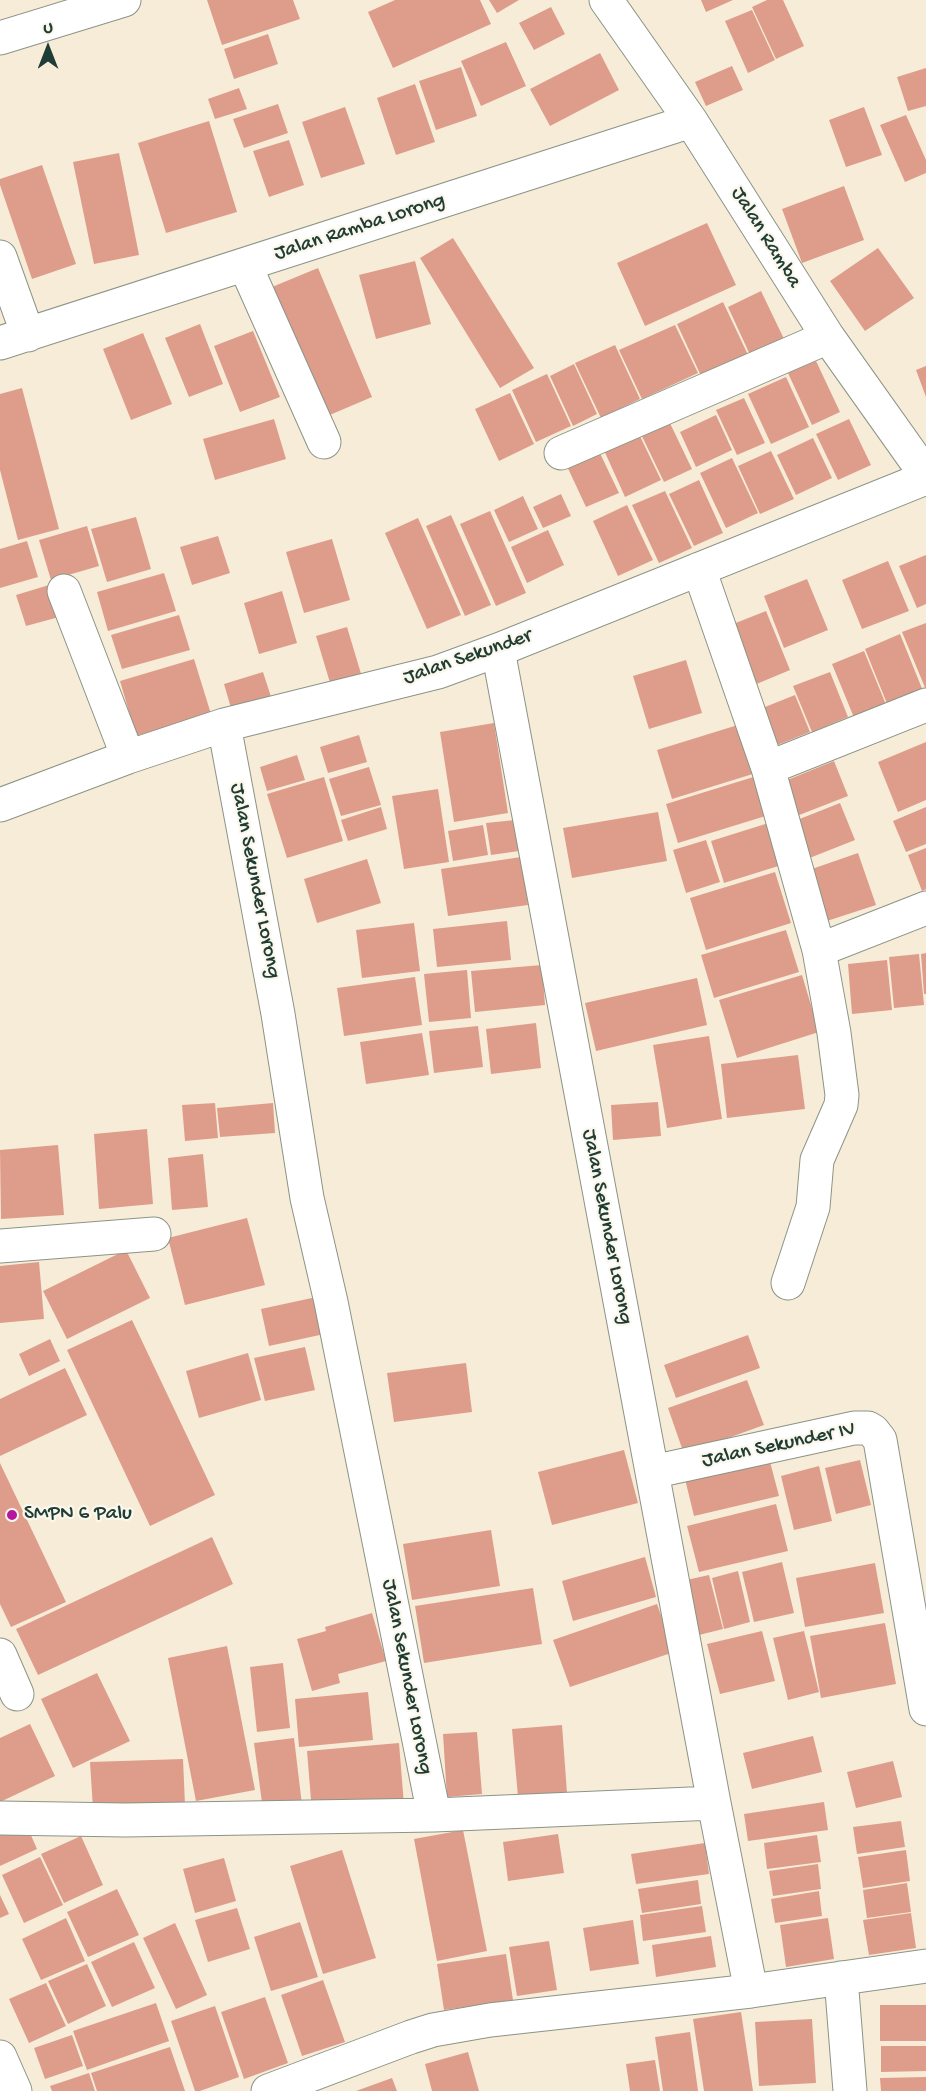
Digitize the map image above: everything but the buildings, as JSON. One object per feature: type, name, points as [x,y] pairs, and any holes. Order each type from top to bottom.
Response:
[{"type":"street","points":[[0,38],[124,0]]},
{"type":"street","name":"Jalan Ramba","points":[[606,0],[691,121],[828,337],[926,476]]},
{"type":"street","name":"Jalan Ramba Lorong","points":[[0,257],[14,339],[691,121]]},
{"type":"street","points":[[245,265],[324,442]]},
{"type":"street","points":[[561,453],[828,337]]},
{"type":"street","name":"Jalan Sekunder","points":[[0,805],[128,757],[224,725],[438,672],[498,650],[926,476]]},
{"type":"street","points":[[699,569],[768,768],[819,950],[834,1032],[842,1095],[841,1106],[817,1160],[813,1207],[788,1283]]},
{"type":"street","points":[[64,591],[128,757]]},
{"type":"street","name":"Jalan Sekunder Lorong","points":[[498,650],[751,1991]]},
{"type":"street","points":[[768,768],[926,705]]},
{"type":"street","name":"Jalan Sekunder Lorong","points":[[224,725],[279,1014],[307,1198],[331,1302],[434,1815]]},
{"type":"street","points":[[819,950],[926,908]]},
{"type":"street","points":[[0,1246],[154,1234]]},
{"type":"street","name":"Jalan Sekunder IV","points":[[652,1472],[854,1428],[868,1428],[873,1431],[880,1440],[926,1709]]},
{"type":"street","points":[[0,1655],[18,1694]]},
{"type":"street","points":[[0,1818],[125,1820],[434,1815],[714,1803]]},
{"type":"street","points":[[268,2091],[433,2030],[490,2020],[751,1991],[926,1966]]},
{"type":"street","points":[[841,1978],[850,2091]]},
{"type":"street","points":[[0,2057],[15,2091]]},
{"type":"place","name":"SMPN 6 Palu","points":[[12,1515]]}]
